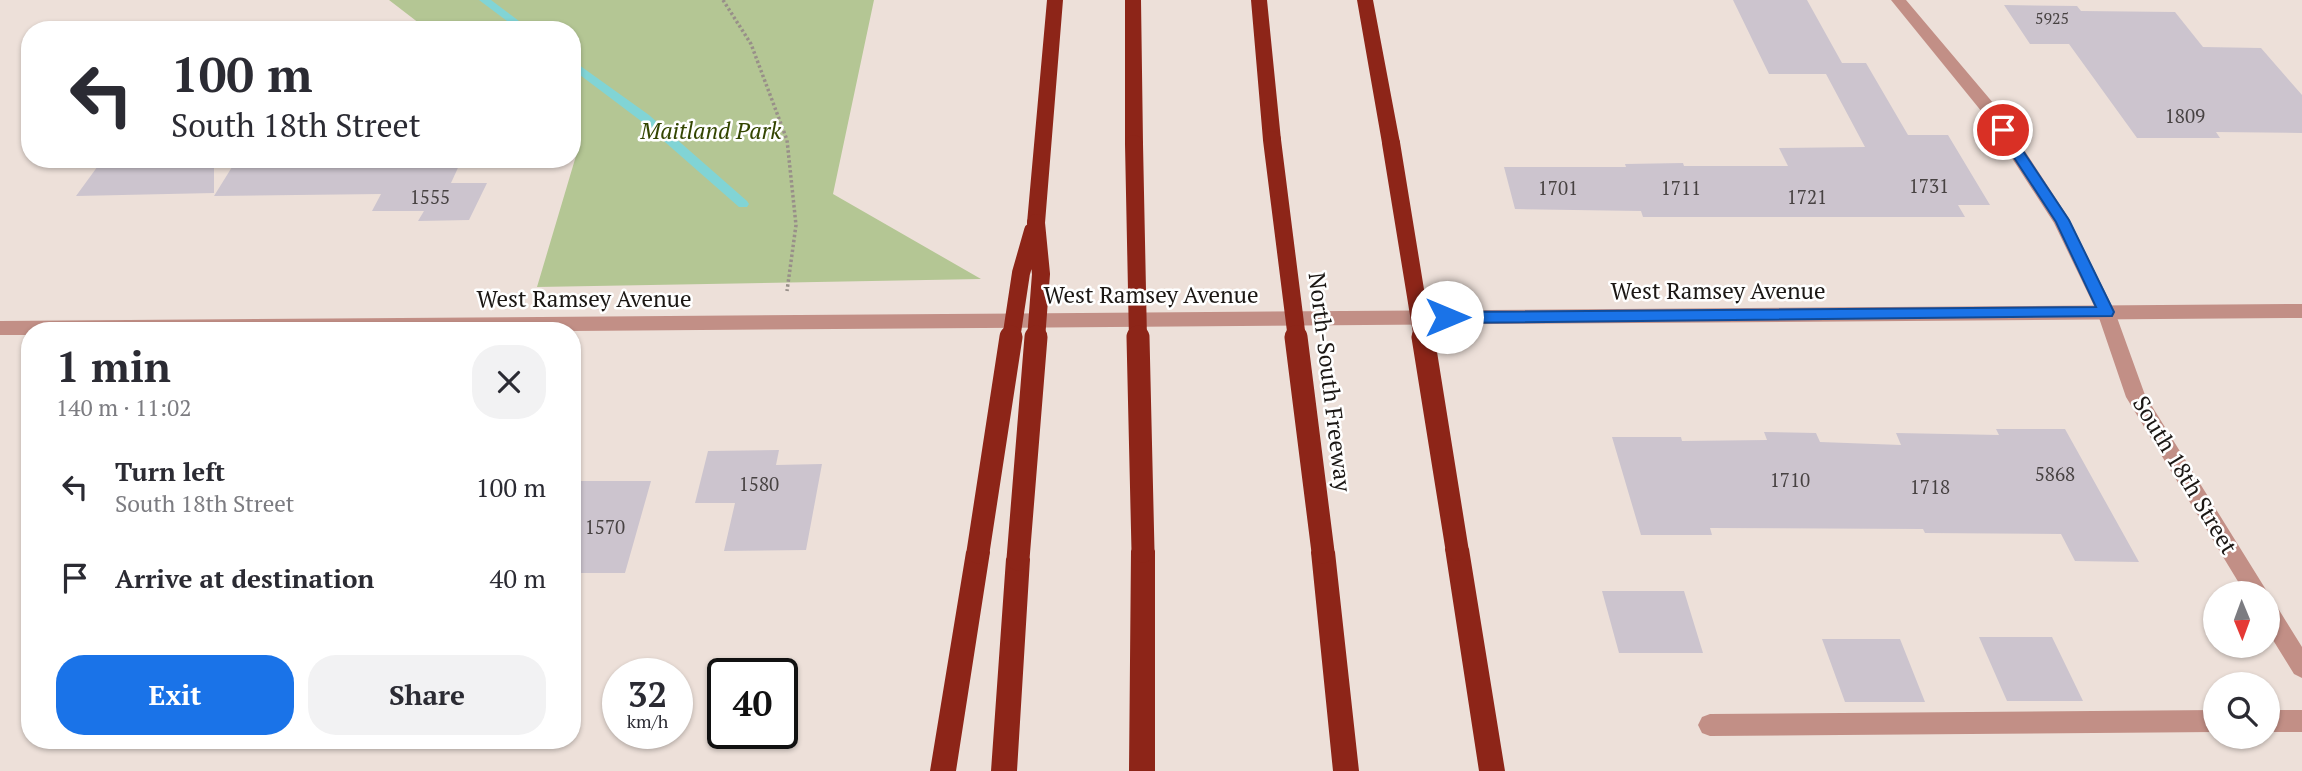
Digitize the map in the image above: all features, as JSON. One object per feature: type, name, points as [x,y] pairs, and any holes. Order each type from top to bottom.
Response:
[{"type":"highway","points":[[1004,771],[1041,274],[1036,223],[1055,0]]},
{"type":"highway","points":[[1133,0],[1143,551],[1142,771]]},
{"type":"highway","name":"North-South Freeway","points":[[1259,0],[1272,140],[1323,552],[1346,771]]},
{"type":"highway","points":[[1365,0],[1391,143],[1492,771]]},
{"type":"highway","points":[[943,771],[1021,273],[1036,223]]},
{"type":"street","name":"South 18th Street","points":[[1898,0],[1995,119],[2062,220],[2106,312],[2136,397],[2250,581]]},
{"type":"street","name":"West Ramsey Avenue","points":[[581,324],[2302,311]]},
{"type":"street","name":"West Ramsey Avenue","points":[[0,328],[21,328]]},
{"type":"street","points":[[2280,631],[2302,667]]},
{"type":"street","points":[[2280,721],[2302,720]]},
{"type":"street","points":[[1710,725],[2203,721]]},
{"type":"path","points":[[723,0],[751,44],[787,140],[796,225],[783,322]]},
{"type":"green space","name":"Maitland Park","points":[[389,0],[874,0],[833,194],[981,279],[537,287],[572,168],[581,168],[581,21],[416,21]]},
{"type":"building","points":[[1733,0],[1807,0],[1842,63],[1866,63],[1908,135],[1948,135],[1990,205],[1958,205],[1965,217],[1643,217],[1641,211],[1515,209],[1504,167],[1626,167],[1625,164],[1683,163],[1684,166],[1788,166],[1779,148],[1865,147],[1826,74],[1769,74]]},
{"type":"building","points":[[2004,5],[2077,6],[2081,11],[2175,12],[2203,47],[2261,48],[2302,95],[2302,133],[2216,132],[2220,138],[2137,138],[2069,44],[2030,44]]},
{"type":"building","points":[[96,168],[214,168],[214,193],[76,196]]},
{"type":"building","points":[[231,168],[458,168],[451,183],[487,183],[469,220],[418,221],[424,211],[372,211],[381,194],[214,196]]},
{"type":"building","points":[[1996,429],[2065,429],[2139,562],[2075,561],[2061,534],[1925,533],[1923,529],[1710,528],[1712,535],[1641,535],[1612,437],[1681,437],[1682,441],[1767,440],[1764,432],[1816,433],[1820,442],[1901,445],[1896,433],[1999,435]]},
{"type":"building","points":[[779,450],[776,465],[822,464],[806,550],[724,551],[735,503],[695,503],[708,451]]},
{"type":"building","points":[[581,481],[651,481],[625,573],[581,573]]},
{"type":"building","points":[[1602,591],[1684,591],[1703,653],[1619,653]]},
{"type":"building","points":[[1979,637],[2052,637],[2083,701],[2007,701]]},
{"type":"building","points":[[1822,639],[1900,639],[1925,702],[1845,702]]},
{"type":"waterway","points":[[484,0],[513,21]]},
{"type":"waterway","points":[[581,70],[645,118],[743,204]]},
{"type":"route","points":[[1447,317],[2106,312],[2062,220],[2003,130]]}]
